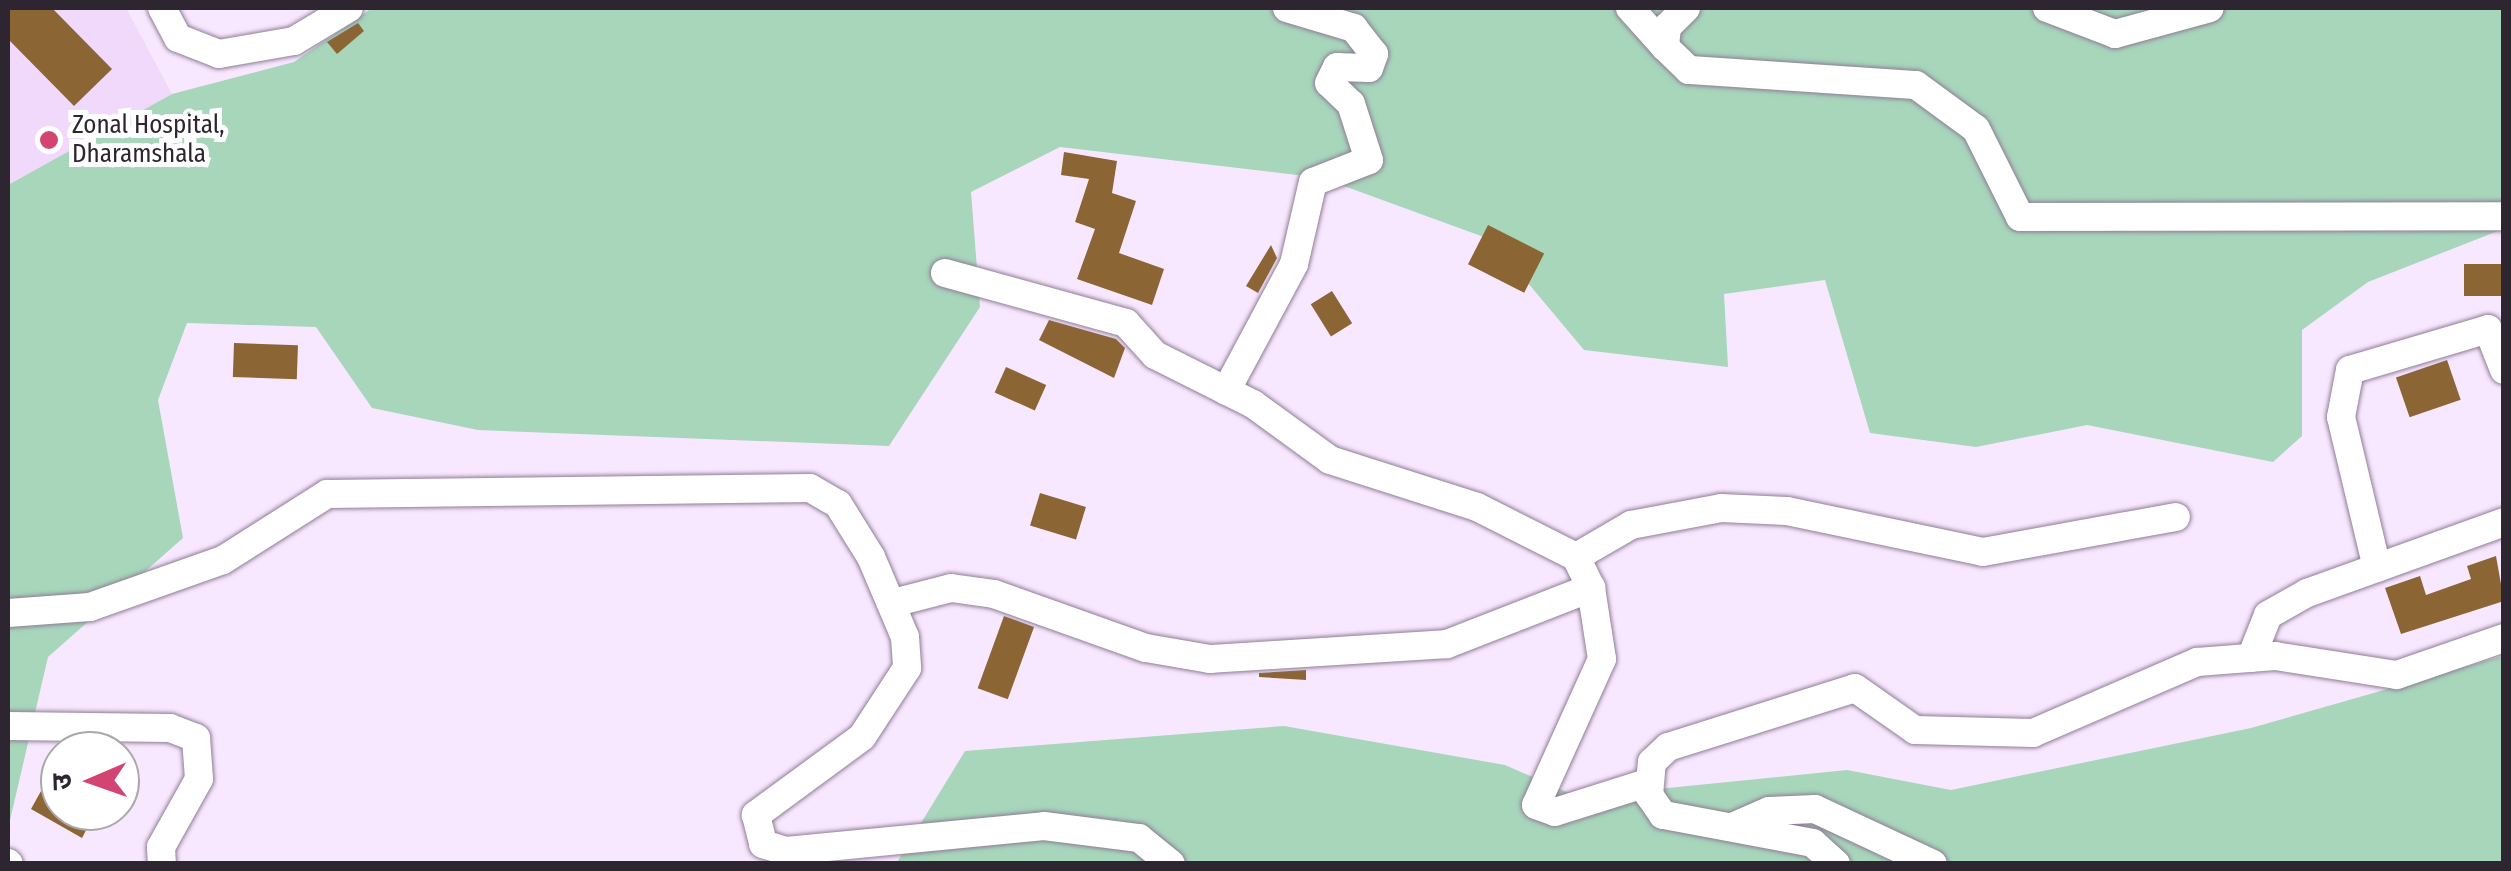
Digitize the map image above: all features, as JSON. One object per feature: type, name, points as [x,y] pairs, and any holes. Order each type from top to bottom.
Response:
[{"type":"street","points":[[162,8],[178,38],[218,54],[294,42],[348,8]]},
{"type":"street","points":[[1226,391],[1294,264],[1313,182],[1369,160],[1351,104],[1329,83],[1336,67],[1369,68],[1374,54],[1354,28],[1288,8]]},
{"type":"street","points":[[1630,8],[1689,70],[1916,85],[1976,129],[2020,217],[2504,216]]},
{"type":"street","points":[[1665,47],[1666,27],[1686,8]]},
{"type":"street","points":[[2047,8],[2115,34],[2210,8]]},
{"type":"street","points":[[944,273],[1126,323],[1155,355],[1226,391],[1330,460],[1477,507],[1576,557],[1591,588],[1602,659],[1536,804],[1556,812],[1647,783],[1668,747],[1856,688],[1915,730],[2033,734],[2196,662],[2252,658],[2398,675],[2504,638]]},
{"type":"street","points":[[2376,568],[2341,418],[2350,370],[2488,329],[2504,370]]},
{"type":"street","points":[[8,613],[90,606],[222,560],[328,494],[784,486],[838,504],[893,602],[907,659],[894,700],[834,762],[756,815],[762,844],[806,850],[848,864]]},
{"type":"street","points":[[1576,557],[1631,525],[1721,508],[1787,511],[1983,552],[2176,517]]},
{"type":"street","points":[[2252,658],[2268,615],[2376,568],[2504,522]]},
{"type":"street","points":[[893,602],[952,588],[994,594],[1146,648],[1210,659],[1447,644],[1591,588]]},
{"type":"street","points":[[8,726],[170,728],[196,738],[199,779],[161,847],[162,864]]},
{"type":"street","points":[[1647,783],[1654,806],[1675,821],[1732,827],[1813,843],[1836,864]]},
{"type":"street","points":[[1732,827],[1769,811],[1814,809],[1933,864]]},
{"type":"street","points":[[806,850],[1044,826],[1139,838],[1171,864]]},
{"type":"shaded area","name":"Zonal Hospital, Dharamshala","points":[[8,8],[126,8],[172,94],[8,185]]},
{"type":"green space","points":[[372,8],[2503,8],[2503,229],[2368,282],[2302,330],[2302,436],[2273,462],[2087,425],[1976,447],[1870,433],[1825,280],[1724,294],[1728,367],[1584,350],[1492,240],[1322,178],[1060,147],[971,192],[980,307],[889,446],[478,430],[372,408],[316,327],[187,323],[158,400],[183,538],[48,657],[8,829],[8,185],[172,94],[294,62]]},
{"type":"green space","points":[[2503,656],[2503,863],[896,864],[965,751],[1284,726],[1505,765],[1578,797],[1847,770],[1951,790],[2251,728]]},
{"type":"building","points":[[8,8],[52,8],[112,69],[74,106],[8,39]]},
{"type":"building","points":[[358,23],[364,31],[337,54],[327,42]]},
{"type":"building","points":[[1064,152],[1117,161],[1112,193],[1136,201],[1119,253],[1164,269],[1152,305],[1077,279],[1095,229],[1075,222],[1089,179],[1061,175]]},
{"type":"building","points":[[1488,225],[1544,254],[1524,293],[1468,264]]},
{"type":"building","points":[[1271,245],[1277,258],[1258,293],[1246,286]]},
{"type":"building","points":[[2464,264],[2504,264],[2504,296],[2464,296]]},
{"type":"building","points":[[1332,291],[1352,323],[1331,336],[1311,304]]},
{"type":"building","points":[[1049,320],[1116,339],[1125,348],[1114,378],[1039,340]]},
{"type":"building","points":[[234,343],[298,345],[297,379],[233,377]]},
{"type":"building","points":[[2447,360],[2461,400],[2410,417],[2396,378]]},
{"type":"building","points":[[1006,367],[1046,385],[1035,410],[995,393]]},
{"type":"building","points":[[1040,493],[1086,507],[1076,540],[1030,526]]},
{"type":"building","points":[[2496,556],[2504,601],[2401,634],[2385,588],[2420,576],[2426,595],[2471,579],[2467,566]]},
{"type":"building","points":[[1004,616],[1034,627],[1008,699],[978,688]]},
{"type":"building","points":[[1306,670],[1306,680],[1259,677],[1259,673]]},
{"type":"building","points":[[40,793],[40,814],[31,809]]},
{"type":"place","name":"Zonal Hospital, Dharamshala","points":[[49,140]]}]
